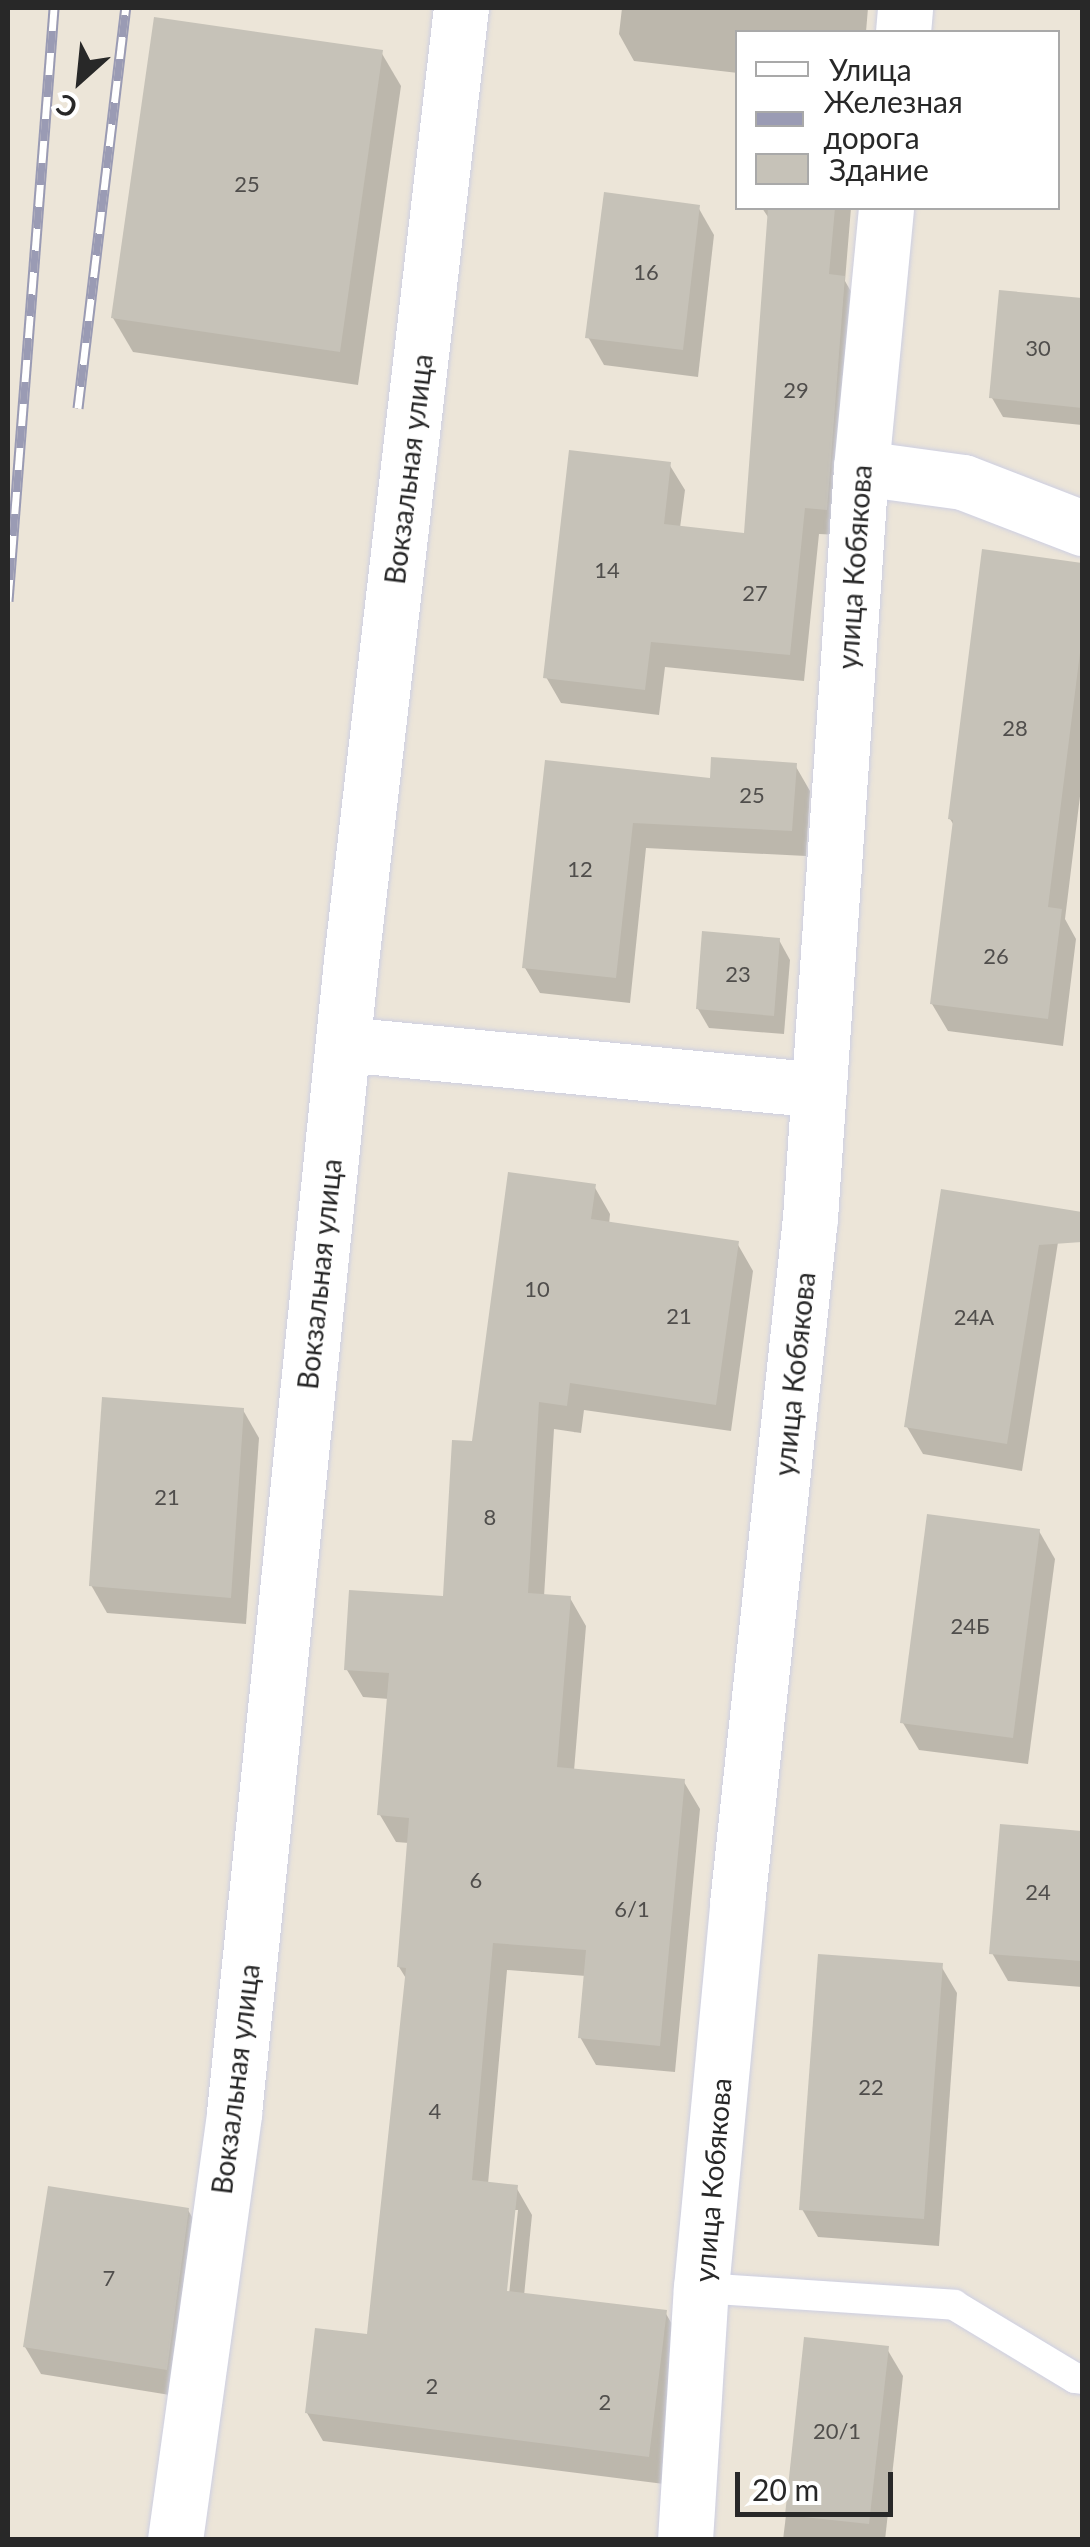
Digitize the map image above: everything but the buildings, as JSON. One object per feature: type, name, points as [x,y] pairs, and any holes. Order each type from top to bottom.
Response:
[{"type":"street","name":"Вокзальная улица","points":[[176,2540],[236,2093],[343,1044],[461,8]]},
{"type":"street","name":"улица Кобякова","points":[[685,2540],[702,2288],[810,1218],[860,468],[886,210]]},
{"type":"street","points":[[860,468],[963,482],[1082,528]]},
{"type":"street","points":[[343,1044],[819,1090]]},
{"type":"lane","points":[[702,2288],[954,2305],[1082,2379]]},
{"type":"railway","points":[[8,601],[54,8]]},
{"type":"railway","points":[[78,408],[126,8]]}]
